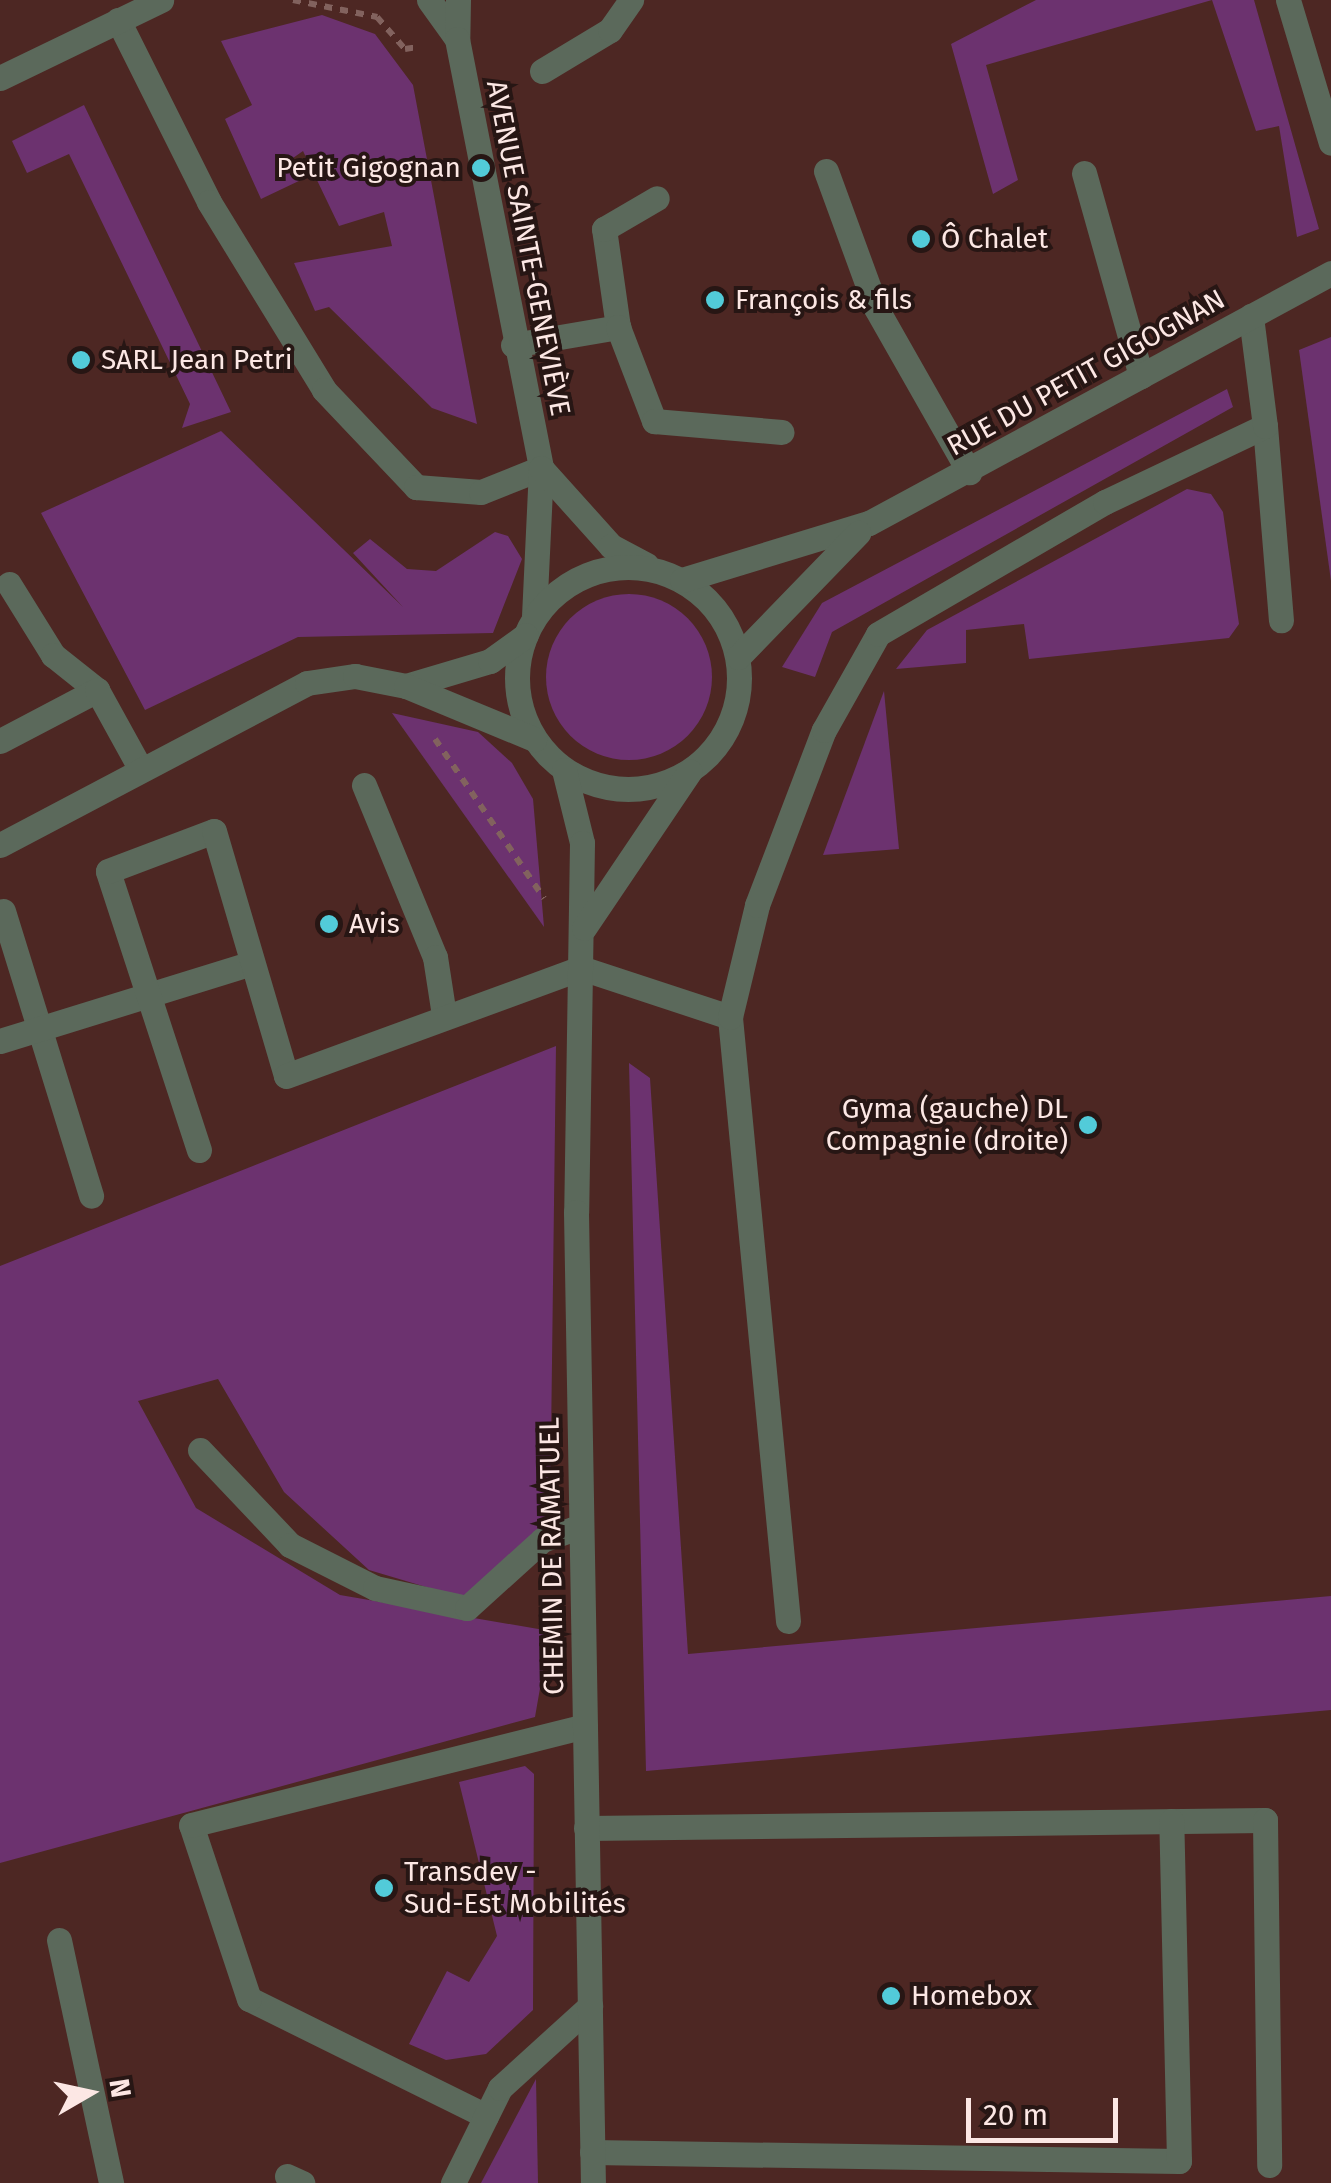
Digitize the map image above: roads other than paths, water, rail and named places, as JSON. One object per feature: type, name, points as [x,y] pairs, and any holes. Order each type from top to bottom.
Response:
[{"type":"street","points":[[0,78],[161,0]]},
{"type":"street","name":"AVENUE SAINTE-GENEVIÈVE","points":[[429,0],[457,39]]},
{"type":"street","name":"AVENUE SAINTE-GENEVIÈVE","points":[[458,0],[457,39],[513,345],[541,468],[530,626]]},
{"type":"street","points":[[542,70],[610,30],[632,0]]},
{"type":"street","points":[[1288,0],[1331,142]]},
{"type":"street","points":[[118,20],[208,202],[324,390],[416,487],[481,492],[541,468]]},
{"type":"street","points":[[826,171],[876,308],[969,472]]},
{"type":"street","points":[[1084,173],[1141,376]]},
{"type":"street","points":[[657,198],[604,229],[618,327],[654,421],[782,432]]},
{"type":"street","name":"RUE DU PETIT GIGOGNAN","points":[[682,580],[869,524],[1331,273]]},
{"type":"street","points":[[1252,316],[1266,426],[1281,620]]},
{"type":"street","points":[[513,345],[618,327]]},
{"type":"street","points":[[788,1621],[730,1017],[757,905],[824,730],[878,634],[1105,502],[1266,426]]},
{"type":"street","name":"AVENUE SAINTE-GENEVIÈVE","points":[[541,468],[611,546],[655,569]]},
{"type":"street","name":"RUE DU PETIT GIGOGNAN","points":[[738,657],[869,524]]},
{"type":"street","points":[[406,686],[490,661],[589,575],[655,569],[682,580],[717,612],[738,657],[737,700],[720,740],[690,771],[584,928]]},
{"type":"street","points":[[9,584],[52,655],[97,690],[140,768]]},
{"type":"street","points":[[530,626],[518,696],[534,738],[564,770],[634,788],[690,771]]},
{"type":"street","points":[[0,845],[307,683],[355,676],[406,686],[534,738]]},
{"type":"street","points":[[0,741],[97,690]]},
{"type":"street","name":"CHEMIN DE RAMATUEL","points":[[564,770],[582,843],[584,928],[582,1526],[593,2183]]},
{"type":"street","points":[[364,785],[435,957],[444,1016]]},
{"type":"street","points":[[199,1150],[108,871],[214,832],[248,964],[286,1076],[582,968],[730,1017]]},
{"type":"street","points":[[3,912],[91,1196]]},
{"type":"street","points":[[0,1041],[248,964]]},
{"type":"street","points":[[200,1450],[290,1545],[375,1588],[467,1608],[542,1540],[582,1526]]},
{"type":"street","points":[[486,2116],[249,1999],[190,1825],[585,1726]]},
{"type":"street","points":[[586,1828],[1266,1820],[1268,2165]]},
{"type":"street","points":[[592,2152],[1178,2161],[1171,1821]]},
{"type":"street","points":[[58,1940],[111,2183]]},
{"type":"street","points":[[453,2183],[500,2088],[590,2006]]},
{"type":"place","name":"Petit Gigognan","points":[[481,168]]},
{"type":"place","name":"Ô Chalet","points":[[921,239]]},
{"type":"place","name":"François & fils","points":[[715,300]]},
{"type":"place","name":"SARL Jean Petri","points":[[81,360]]},
{"type":"place","name":"Avis","points":[[329,924]]},
{"type":"place","name":"Gyma (gauche) DL Compagnie (droite)","points":[[1088,1125]]},
{"type":"place","name":"Transdev - Sud-Est Mobilités","points":[[384,1888]]},
{"type":"place","name":"Homebox","points":[[891,1996]]}]
